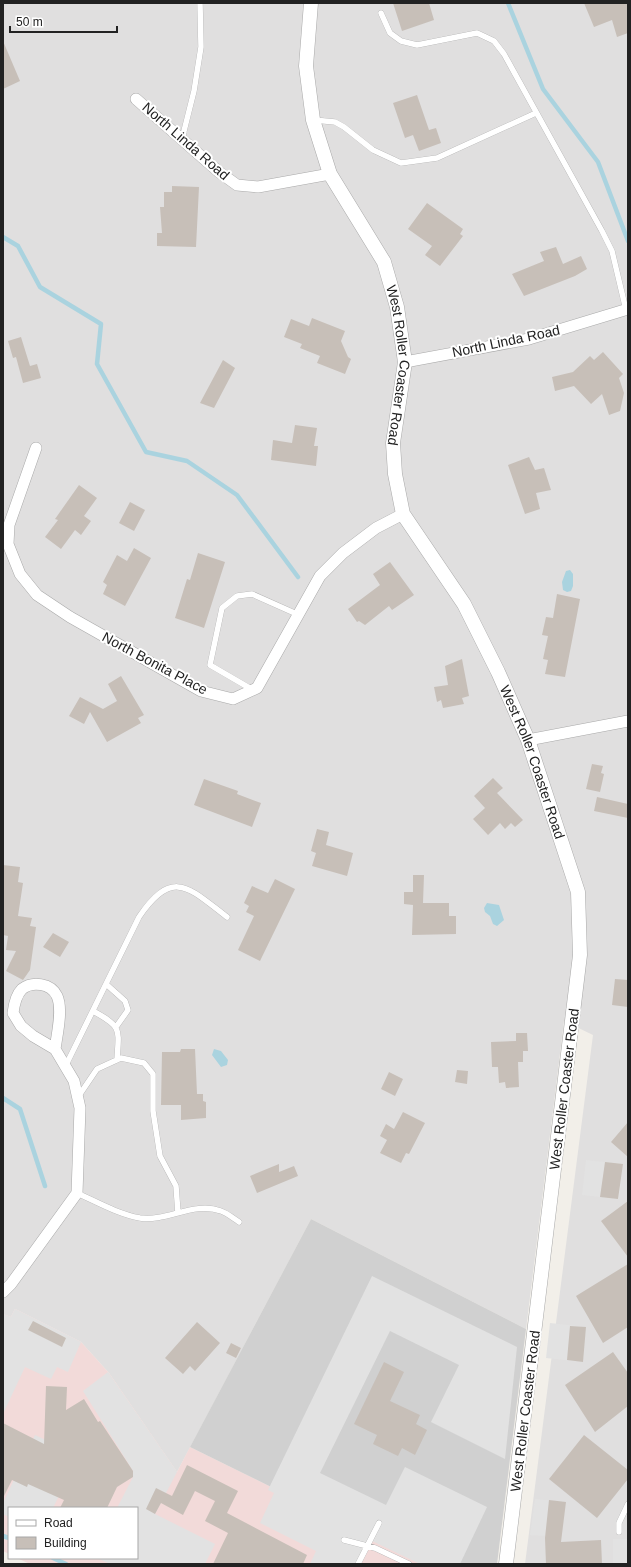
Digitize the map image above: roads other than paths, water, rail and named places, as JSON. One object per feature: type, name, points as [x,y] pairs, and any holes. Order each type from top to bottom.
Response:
[{"type":"street","name":"West Roller Coaster Road","points":[[311,3],[306,66],[313,120],[330,174],[384,262],[397,307],[405,362],[393,443],[395,474],[403,514],[464,604],[498,672],[528,740],[578,892],[580,955],[506,1564]]},
{"type":"street","name":"North Linda Road","points":[[136,99],[220,172],[237,184],[258,187],[330,174]]},
{"type":"street","name":"North Linda Road","points":[[405,362],[528,339],[627,309]]},
{"type":"street","name":"North Bonita Place","points":[[36,448],[9,525],[8,544],[20,574],[36,595],[70,617],[201,691],[234,699],[257,688],[320,576],[343,553],[376,528],[403,514]]},
{"type":"street","points":[[528,740],[628,721]]},
{"type":"street","points":[[3,1292],[11,1284],[77,1193],[80,1108],[74,1081],[55,1049],[33,1036],[21,1026],[13,1012],[15,1001],[21,990],[32,984],[46,985],[57,996],[59,1017],[55,1049]]},
{"type":"lane","points":[[182,140],[194,91],[201,47],[200,3]]},
{"type":"lane","points":[[381,13],[390,33],[401,41],[417,45],[477,33],[494,41],[504,54],[612,251],[627,309]]},
{"type":"lane","points":[[313,120],[335,122],[344,127],[373,150],[401,163],[437,158],[536,113]]},
{"type":"lane","points":[[253,690],[210,665],[222,608],[237,596],[252,594],[299,615]]},
{"type":"lane","points":[[65,1067],[144,911],[158,894],[171,887],[179,886],[192,890],[227,917]]},
{"type":"lane","points":[[106,984],[125,1000],[128,1010],[116,1027]]},
{"type":"lane","points":[[93,1011],[112,1022],[119,1033],[117,1060]]},
{"type":"lane","points":[[78,1098],[97,1069],[121,1058],[144,1063],[153,1074],[153,1111],[160,1156],[176,1186],[178,1213]]},
{"type":"lane","points":[[77,1193],[119,1211],[140,1218],[160,1219],[178,1213],[198,1210],[220,1211],[239,1222]]},
{"type":"lane","points":[[619,1532],[619,1523],[628,1504]]},
{"type":"lane","points":[[358,1564],[379,1523]]},
{"type":"lane","points":[[344,1540],[367,1546],[409,1564]]},
{"type":"water","points":[[570,570],[573,574],[573,586],[571,591],[567,592],[563,590],[562,582],[566,571]]},
{"type":"water","points":[[487,903],[499,905],[504,920],[497,926],[493,924],[490,916],[485,912],[484,908]]},
{"type":"water","points":[[214,1049],[221,1051],[228,1060],[227,1065],[221,1067],[212,1055]]},
{"type":"waterway","points":[[508,3],[543,89],[598,162],[628,241]]},
{"type":"waterway","points":[[3,237],[18,246],[40,287],[101,324],[97,364],[146,452],[187,461],[237,495],[298,577]]},
{"type":"waterway","points":[[3,1098],[20,1109],[45,1186]]},
{"type":"waterway","points":[[3,1536],[8,1538]]},
{"type":"waterway","points":[[55,1559],[66,1564]]}]
